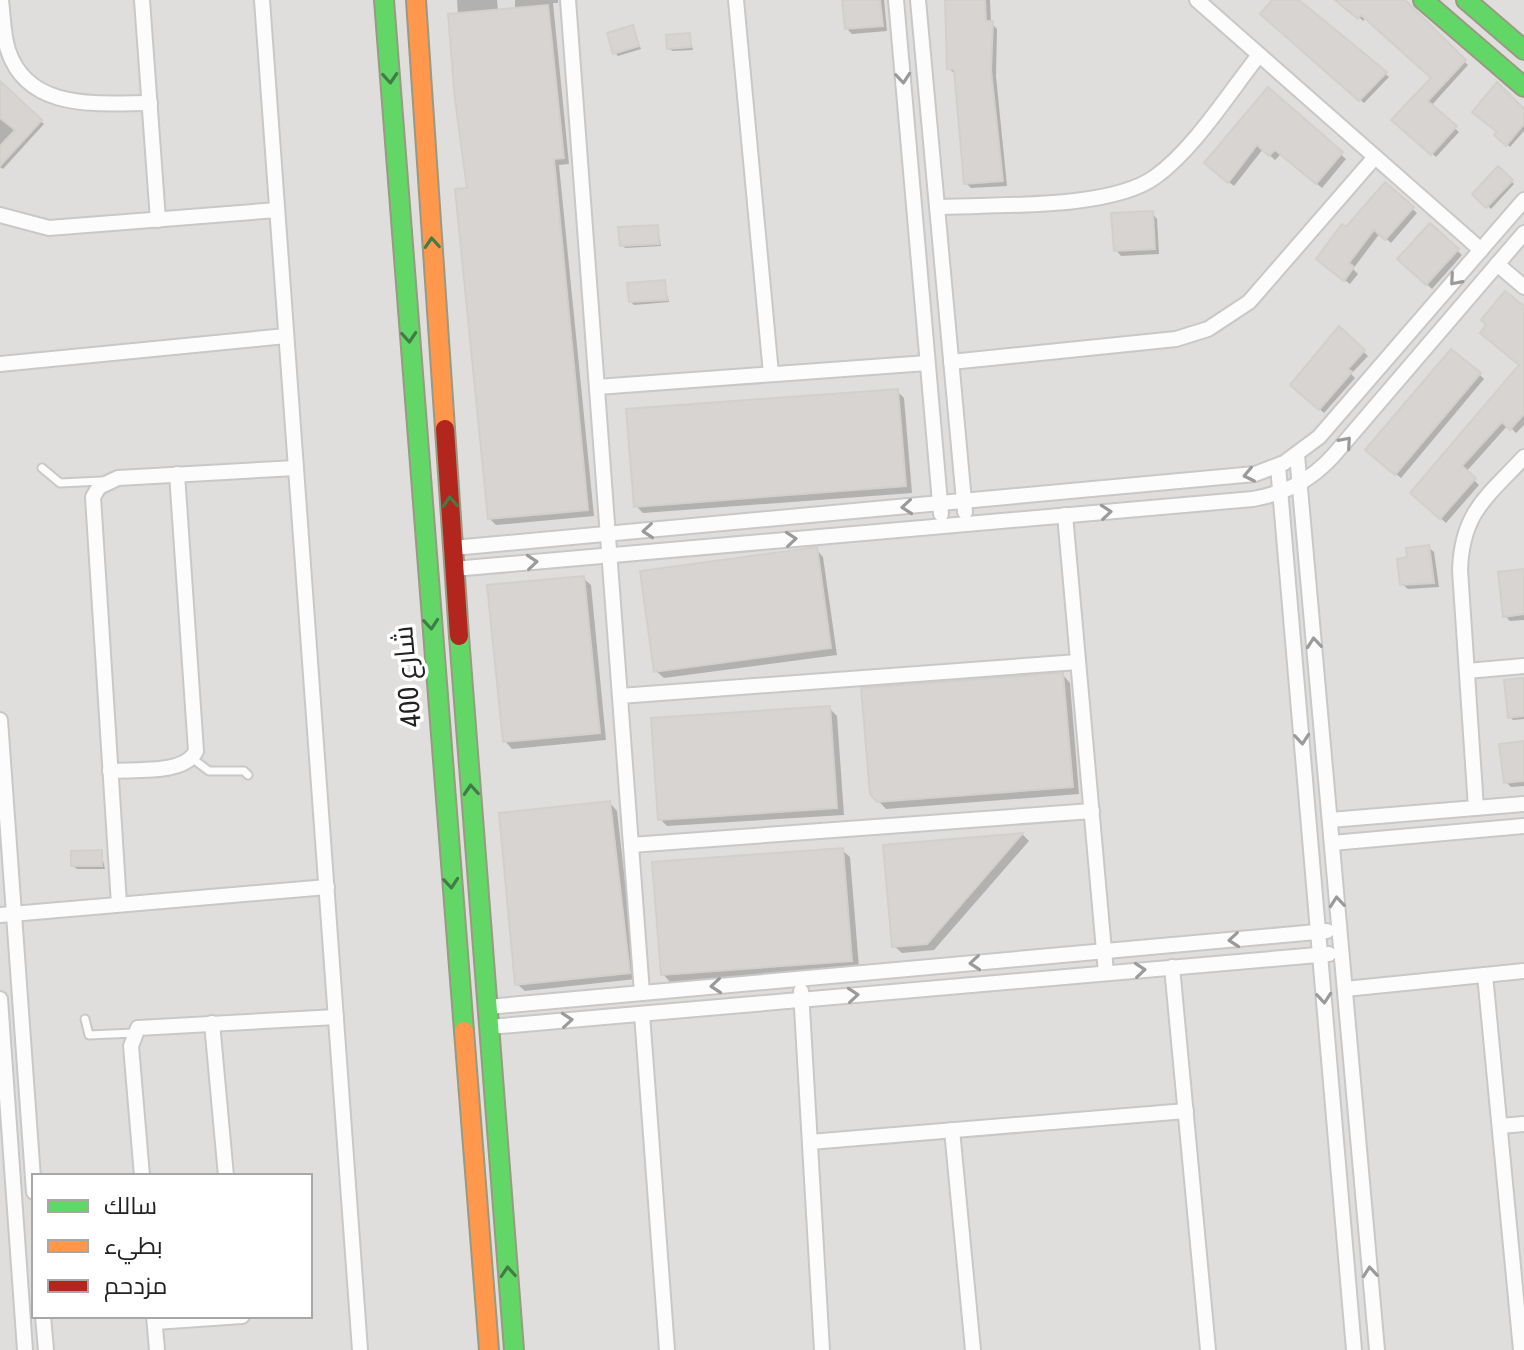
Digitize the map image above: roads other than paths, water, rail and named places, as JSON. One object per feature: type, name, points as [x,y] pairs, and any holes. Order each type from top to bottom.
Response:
[{"type":"street","points":[[1,0],[9,54],[34,87],[72,102],[150,103]]},
{"type":"street","points":[[142,0],[158,220]]},
{"type":"street","points":[[262,0],[360,1350]]},
{"type":"street","name":"شارع 400","points":[[384,0],[489,1350]]},
{"type":"street","name":"شارع 400","points":[[416,0],[454,569],[514,1350]]},
{"type":"street","points":[[568,0],[642,993]]},
{"type":"street","points":[[736,0],[771,374]]},
{"type":"street","points":[[896,0],[942,526]]},
{"type":"street","points":[[918,0],[966,524]]},
{"type":"street","points":[[1197,0],[1481,250]]},
{"type":"street","points":[[1423,0],[1524,87]]},
{"type":"street","points":[[1466,0],[1524,50]]},
{"type":"street","points":[[937,207],[1103,197],[1141,186],[1177,157],[1259,55]]},
{"type":"street","points":[[951,362],[1176,339],[1208,329],[1237,313],[1260,291],[1375,157]]},
{"type":"street","points":[[453,548],[1240,477],[1278,466],[1319,437],[1524,200]]},
{"type":"street","points":[[0,215],[49,228],[277,210]]},
{"type":"street","points":[[427,571],[1253,499],[1280,493],[1300,484],[1323,467],[1524,233]]},
{"type":"street","points":[[1497,264],[1524,287]]},
{"type":"street","points":[[0,364],[286,336]]},
{"type":"street","points":[[597,387],[927,363]]},
{"type":"street","points":[[1297,455],[1377,1350]]},
{"type":"street","points":[[1476,808],[1460,570],[1463,533],[1477,509],[1524,457]]},
{"type":"street","points":[[1278,466],[1354,1350]]},
{"type":"street","points":[[119,904],[92,509],[99,487],[108,480],[296,468]]},
{"type":"street","points":[[110,771],[178,766],[193,759],[196,743],[177,474]]},
{"type":"street","points":[[1065,515],[1106,973]]},
{"type":"street","points":[[620,696],[1078,662]]},
{"type":"street","points":[[1467,671],[1524,666]]},
{"type":"street","points":[[0,720],[7,914],[32,1174]]},
{"type":"street","points":[[1330,820],[1524,804]]},
{"type":"street","points":[[631,845],[1092,811]]},
{"type":"street","points":[[1332,843],[1524,826]]},
{"type":"street","points":[[7,914],[327,887]]},
{"type":"street","points":[[487,1007],[1339,930]]},
{"type":"street","points":[[489,1027],[1341,953]]},
{"type":"street","points":[[1172,967],[1208,1350]]},
{"type":"street","points":[[1345,989],[1524,971]]},
{"type":"street","points":[[1485,975],[1500,1126],[1518,1249],[1521,1350]]},
{"type":"street","points":[[801,979],[822,1350]]},
{"type":"street","points":[[0,999],[4,1113],[25,1350]]},
{"type":"street","points":[[642,1014],[667,1350]]},
{"type":"street","points":[[142,1174],[131,1046],[134,1033],[143,1026],[336,1017]]},
{"type":"street","points":[[212,1023],[226,1174]]},
{"type":"street","points":[[810,1142],[1186,1111]]},
{"type":"street","points":[[1500,1126],[1524,1124]]},
{"type":"street","points":[[952,1130],[973,1350]]},
{"type":"street","points":[[43,1318],[46,1350]]},
{"type":"street","points":[[157,1350],[154,1319],[183,1318]]},
{"type":"lane","points":[[42,468],[60,483],[108,480]]},
{"type":"lane","points":[[193,759],[209,771],[244,771],[248,775]]},
{"type":"lane","points":[[85,1019],[89,1035],[134,1033]]}]
